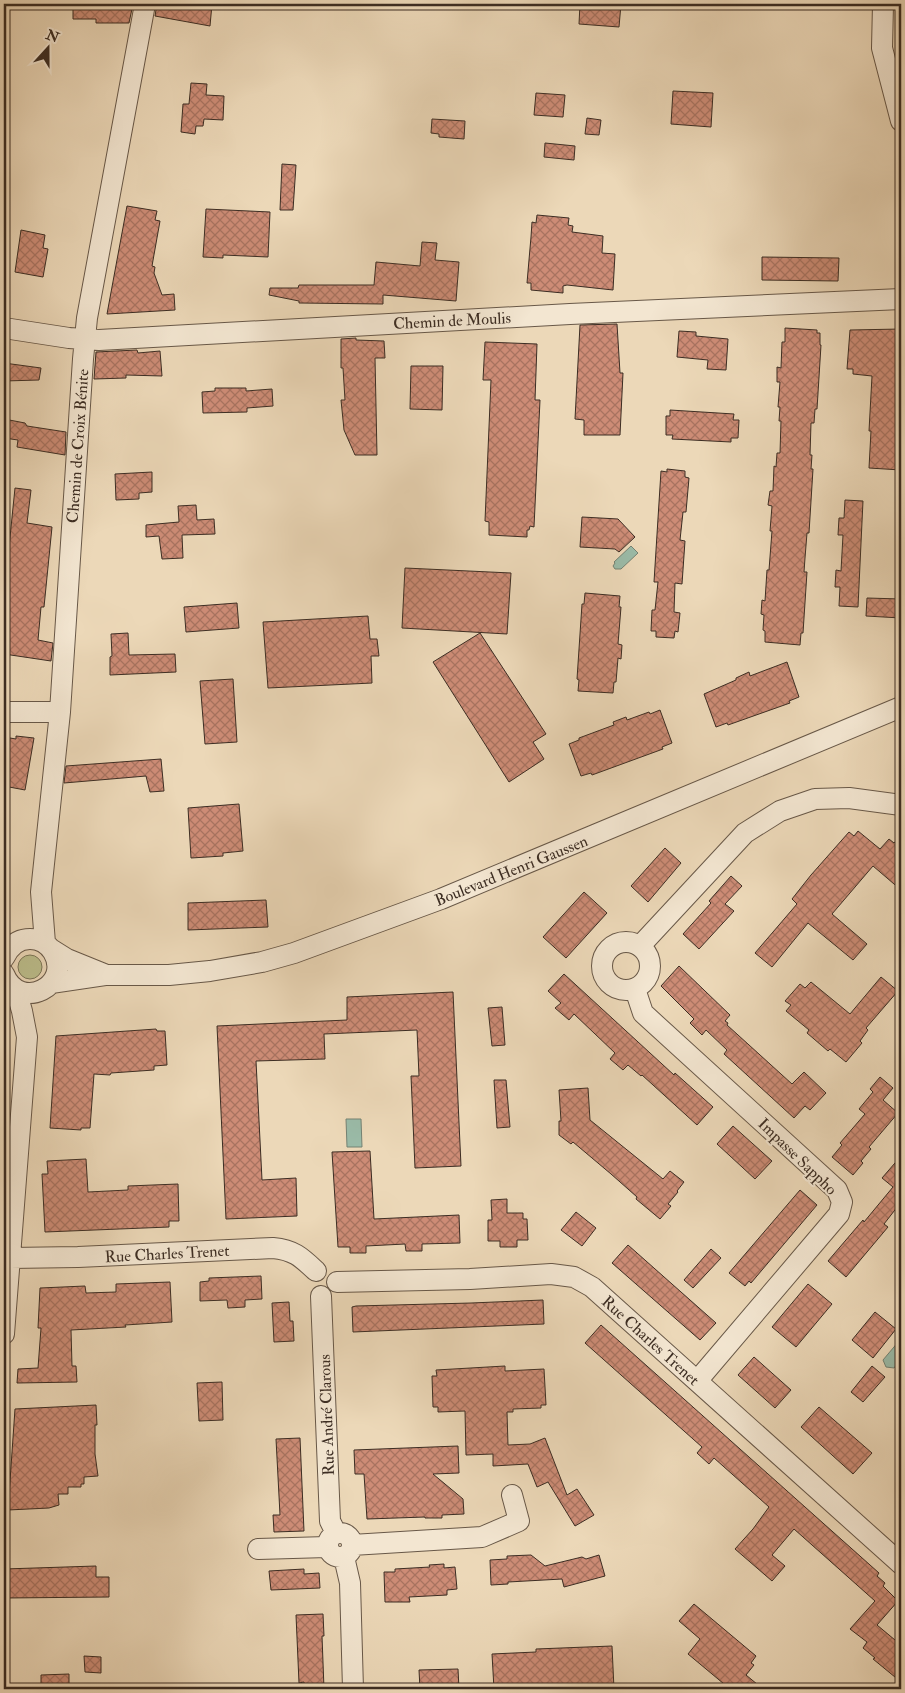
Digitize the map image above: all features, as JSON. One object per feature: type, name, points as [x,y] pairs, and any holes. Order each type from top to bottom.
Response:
[{"type":"street","name":"Chemin de Croix Bénite","points":[[48,946],[42,892],[60,712],[85,339],[89,308],[145,4]]},
{"type":"street","points":[[884,4],[882,48],[901,121]]},
{"type":"street","name":"Chemin de Moulis","points":[[4,328],[85,339],[901,299]]},
{"type":"street","name":"Boulevard Henri Gaussen","points":[[7,979],[30,994],[48,986],[106,975],[169,975],[210,972],[262,962],[294,953],[442,899],[901,707]]},
{"type":"street","points":[[4,712],[60,712]]},
{"type":"street","points":[[640,946],[745,833],[780,811],[815,799],[849,798],[901,805]]},
{"type":"street","name":"Chemin de Croix Bénite","points":[[10,948],[30,922],[42,892]]},
{"type":"street","name":"Boulevard Henri Gaussen","points":[[10,948],[38,940],[67,960],[106,975]]},
{"type":"street","points":[[632,942],[640,946],[648,954],[651,964],[649,975],[642,985],[635,989],[628,991],[616,988],[603,975],[603,958],[614,945],[632,942]]},
{"type":"street","points":[[26,1037],[48,986],[56,975],[56,957],[48,946]]},
{"type":"street","points":[[4,1334],[26,1037],[22,1011],[7,979]]},
{"type":"street","name":"Impasse Sappho","points":[[635,989],[643,1013],[837,1190],[842,1202],[839,1214],[697,1381]]},
{"type":"street","name":"Rue Charles Trenet","points":[[10,1258],[52,1258],[273,1248],[286,1249],[299,1255],[316,1271]]},
{"type":"street","points":[[326,1269],[334,1273],[338,1282],[336,1290],[329,1295],[321,1296],[312,1290],[310,1280],[316,1271],[326,1269]]},
{"type":"street","name":"Rue Charles Trenet","points":[[338,1282],[470,1279],[551,1274],[574,1277],[592,1287],[901,1564]]},
{"type":"street","name":"Rue André Clarous","points":[[321,1296],[330,1520],[340,1546],[350,1584],[353,1689]]},
{"type":"street","points":[[258,1549],[482,1537],[519,1521],[512,1495]]},
{"type":"shaded area","points":[[631,546],[638,553],[621,569],[615,569],[613,566],[614,562]]},
{"type":"shaded area","points":[[30,955],[38,959],[42,967],[38,975],[30,979],[22,975],[18,967],[22,959]]},
{"type":"shaded area","points":[[346,1119],[361,1119],[362,1147],[347,1147]]},
{"type":"shaded area","points":[[899,1341],[901,1343],[901,1359],[894,1368],[886,1367],[883,1360]]},
{"type":"building","points":[[73,4],[133,4],[129,23],[96,23],[96,19],[73,19]]},
{"type":"building","points":[[157,4],[212,4],[210,26],[155,16]]},
{"type":"building","points":[[580,4],[621,4],[619,27],[579,24]]},
{"type":"building","points":[[191,83],[207,84],[206,95],[224,96],[223,120],[204,119],[203,126],[196,126],[195,134],[181,132],[183,104],[189,104]]},
{"type":"building","points":[[673,91],[713,93],[711,127],[671,124]]},
{"type":"building","points":[[536,93],[565,95],[563,117],[534,115]]},
{"type":"building","points":[[587,118],[601,120],[599,135],[585,134]]},
{"type":"building","points":[[432,119],[465,121],[464,139],[439,137],[439,134],[431,133]]},
{"type":"building","points":[[545,143],[575,146],[574,160],[544,157]]},
{"type":"building","points":[[282,164],[296,165],[293,210],[280,210]]},
{"type":"building","points":[[127,206],[157,211],[155,220],[160,221],[152,266],[155,267],[154,273],[162,295],[174,294],[175,310],[107,314]]},
{"type":"building","points":[[206,209],[270,212],[268,257],[223,255],[223,258],[203,257]]},
{"type":"building","points":[[537,215],[569,218],[568,225],[573,226],[572,232],[603,236],[602,253],[615,254],[613,290],[567,285],[563,286],[563,293],[531,290],[531,283],[527,283],[532,222],[536,223]]},
{"type":"building","points":[[21,230],[45,235],[43,248],[48,249],[43,277],[15,272]]},
{"type":"building","points":[[422,242],[437,243],[435,260],[459,262],[456,301],[383,295],[383,304],[299,303],[299,301],[269,295],[270,288],[298,288],[299,285],[374,285],[376,262],[420,266]]},
{"type":"building","points":[[762,257],[839,258],[838,281],[762,280]]},
{"type":"building","points":[[617,324],[620,373],[623,373],[620,435],[584,435],[584,420],[575,419],[580,325]]},
{"type":"building","points":[[785,328],[817,330],[817,333],[820,333],[821,345],[817,409],[815,409],[814,423],[811,423],[810,455],[812,455],[811,469],[813,469],[809,533],[807,533],[804,572],[807,572],[803,633],[801,633],[800,645],[765,642],[765,631],[763,630],[764,615],[761,614],[762,600],[765,601],[772,531],[770,531],[772,506],[768,505],[770,491],[773,491],[774,466],[776,467],[777,453],[780,453],[781,421],[779,421],[780,407],[778,407],[780,382],[777,382],[777,367],[781,368],[782,342],[785,342]]},
{"type":"building","points":[[901,329],[901,470],[869,468],[872,376],[853,374],[853,369],[847,369],[850,330]]},
{"type":"building","points":[[679,331],[696,332],[696,336],[728,339],[726,370],[707,369],[708,360],[677,357]]},
{"type":"building","points":[[356,338],[356,340],[384,341],[385,358],[375,358],[377,455],[355,455],[344,430],[341,400],[345,400],[343,368],[341,368],[341,339]]},
{"type":"building","points":[[485,342],[537,344],[535,400],[540,400],[534,527],[530,526],[529,530],[527,530],[527,537],[489,535],[489,522],[485,521],[491,380],[483,380]]},
{"type":"building","points":[[137,350],[138,353],[160,351],[162,376],[126,375],[126,378],[94,379],[96,352]]},
{"type":"building","points":[[4,363],[41,368],[39,380],[4,381]]},
{"type":"building","points":[[411,366],[443,366],[442,410],[410,409]]},
{"type":"building","points":[[215,388],[246,388],[246,391],[272,389],[273,406],[247,408],[247,412],[203,413],[202,392],[215,391]]},
{"type":"building","points":[[670,410],[734,414],[733,420],[739,420],[738,438],[731,438],[731,442],[672,439],[673,435],[666,435],[666,416],[670,416]]},
{"type":"building","points":[[4,419],[25,423],[27,426],[66,432],[65,455],[17,447],[18,440],[4,438]]},
{"type":"building","points":[[667,469],[685,471],[685,477],[689,478],[686,512],[683,512],[680,540],[685,541],[682,584],[675,583],[674,612],[680,613],[678,632],[675,631],[674,638],[656,637],[656,631],[651,631],[652,610],[655,610],[658,582],[654,582],[661,471],[667,472]]},
{"type":"building","points":[[152,472],[152,492],[139,493],[139,499],[116,500],[115,474]]},
{"type":"building","points":[[15,488],[31,490],[27,523],[52,527],[44,607],[41,607],[38,640],[53,643],[51,661],[4,654],[4,548],[9,549]]},
{"type":"building","points":[[845,500],[863,501],[858,607],[839,606],[840,587],[835,587],[836,570],[841,571],[843,535],[838,535],[839,518],[844,518]]},
{"type":"building","points":[[196,505],[197,520],[214,519],[215,534],[182,535],[183,558],[162,559],[159,536],[146,537],[146,525],[179,522],[178,506]]},
{"type":"building","points":[[582,517],[618,519],[635,537],[619,552],[615,549],[580,547]]},
{"type":"building","points":[[405,568],[511,573],[507,634],[402,628]]},
{"type":"building","points":[[585,593],[620,596],[618,644],[622,645],[621,659],[618,658],[613,693],[578,691],[579,680],[577,679],[582,604],[584,604]]},
{"type":"building","points":[[867,598],[901,599],[901,618],[866,616]]},
{"type":"building","points":[[237,603],[239,628],[186,632],[184,607]]},
{"type":"building","points":[[368,616],[370,639],[377,639],[379,656],[371,656],[372,683],[268,688],[263,622]]},
{"type":"building","points":[[128,633],[129,655],[175,654],[176,672],[110,675],[110,657],[112,656],[111,634]]},
{"type":"building","points":[[480,633],[546,734],[533,742],[544,759],[509,782],[433,662]]},
{"type":"building","points":[[787,662],[799,697],[789,701],[790,703],[728,725],[727,723],[716,727],[704,694],[749,672],[750,676]]},
{"type":"building","points":[[233,679],[237,742],[205,744],[200,681]]},
{"type":"building","points":[[660,710],[672,743],[662,747],[663,749],[592,775],[591,773],[581,776],[569,744],[579,740],[579,738],[614,725],[613,722],[626,717],[627,720]]},
{"type":"building","points":[[16,736],[34,738],[25,790],[4,786],[4,737],[16,739]]},
{"type":"building","points":[[161,759],[164,791],[150,792],[146,776],[64,783],[66,766]]},
{"type":"building","points":[[239,804],[243,851],[223,853],[223,856],[191,858],[188,808]]},
{"type":"building","points":[[858,831],[880,849],[889,839],[894,843],[901,835],[901,890],[873,866],[832,914],[867,944],[853,960],[808,923],[772,967],[755,953],[797,904],[792,899],[811,875],[849,832],[854,836]]},
{"type":"building","points":[[665,848],[681,863],[648,902],[631,886]]},
{"type":"building","points":[[731,876],[742,886],[725,904],[734,911],[699,949],[683,934],[711,903],[709,901]]},
{"type":"building","points":[[584,892],[607,913],[566,958],[543,937]]},
{"type":"building","points":[[266,900],[268,927],[188,930],[188,903]]},
{"type":"building","points":[[679,966],[730,1015],[725,1021],[728,1023],[727,1025],[792,1084],[804,1072],[826,1093],[810,1110],[805,1106],[794,1118],[724,1054],[727,1050],[706,1030],[702,1035],[690,1023],[694,1019],[661,986]]},
{"type":"building","points":[[564,974],[674,1075],[675,1073],[713,1107],[697,1125],[642,1075],[628,1065],[623,1070],[610,1059],[615,1053],[574,1014],[569,1020],[555,1008],[561,1003],[548,991]]},
{"type":"building","points":[[881,977],[898,991],[866,1028],[868,1030],[860,1041],[862,1043],[846,1062],[830,1049],[828,1051],[807,1033],[809,1030],[786,1011],[791,1005],[785,1001],[800,984],[805,988],[811,982],[850,1014]]},
{"type":"building","points":[[453,992],[461,1166],[415,1168],[411,1076],[419,1076],[417,1030],[324,1034],[325,1059],[256,1061],[262,1180],[296,1178],[297,1216],[226,1219],[217,1026],[347,1020],[347,997]]},
{"type":"building","points":[[502,1007],[505,1045],[492,1046],[488,1008]]},
{"type":"building","points":[[156,1029],[157,1031],[165,1031],[167,1065],[154,1066],[154,1070],[111,1073],[110,1075],[94,1074],[90,1128],[81,1128],[81,1130],[50,1128],[56,1036]]},
{"type":"building","points":[[880,1077],[893,1088],[883,1100],[898,1113],[869,1147],[871,1149],[861,1161],[863,1163],[853,1175],[832,1157],[842,1145],[840,1143],[865,1114],[859,1109],[873,1092],[870,1089]]},
{"type":"building","points":[[494,1080],[506,1080],[510,1127],[497,1128]]},
{"type":"building","points":[[588,1088],[590,1120],[663,1179],[670,1171],[684,1182],[668,1204],[671,1206],[660,1219],[573,1142],[571,1144],[559,1135],[559,1121],[561,1121],[559,1090]]},
{"type":"building","points":[[733,1126],[772,1161],[755,1179],[717,1144]]},
{"type":"building","points":[[370,1151],[374,1219],[459,1215],[460,1243],[422,1244],[422,1251],[406,1251],[405,1244],[366,1246],[366,1253],[350,1253],[350,1247],[338,1247],[332,1152]]},
{"type":"building","points":[[901,1156],[901,1199],[896,1205],[898,1206],[884,1224],[888,1227],[846,1277],[828,1261],[893,1187],[882,1178]]},
{"type":"building","points":[[86,1159],[88,1192],[128,1190],[128,1186],[178,1184],[179,1221],[169,1221],[169,1227],[45,1232],[42,1174],[48,1174],[47,1161]]},
{"type":"building","points":[[800,1190],[817,1205],[751,1283],[749,1281],[745,1286],[729,1273]]},
{"type":"building","points":[[507,1199],[507,1213],[523,1213],[523,1219],[527,1219],[528,1240],[517,1240],[517,1247],[500,1247],[500,1241],[488,1241],[488,1220],[492,1220],[491,1200]]},
{"type":"building","points":[[576,1212],[596,1228],[582,1246],[561,1230]]},
{"type":"building","points":[[628,1245],[716,1323],[700,1340],[612,1263]]},
{"type":"building","points":[[711,1249],[721,1258],[693,1288],[684,1280]]},
{"type":"building","points":[[261,1276],[262,1299],[245,1300],[245,1307],[228,1308],[227,1300],[200,1301],[200,1282],[209,1281],[209,1278]]},
{"type":"building","points":[[170,1282],[172,1322],[71,1330],[72,1366],[76,1366],[77,1382],[17,1383],[18,1369],[38,1368],[41,1328],[38,1328],[40,1288],[85,1286],[86,1293],[116,1292],[116,1284]]},
{"type":"building","points":[[808,1284],[832,1304],[796,1347],[772,1327]]},
{"type":"building","points":[[543,1300],[544,1324],[353,1332],[352,1307],[356,1306]]},
{"type":"building","points":[[289,1302],[290,1321],[293,1321],[294,1341],[274,1342],[272,1303]]},
{"type":"building","points":[[875,1312],[896,1329],[873,1358],[852,1340]]},
{"type":"building","points":[[601,1325],[879,1573],[877,1576],[885,1583],[883,1586],[898,1601],[877,1625],[901,1645],[901,1682],[873,1659],[875,1658],[863,1648],[867,1642],[850,1629],[875,1601],[794,1529],[772,1555],[785,1566],[772,1581],[735,1549],[769,1507],[714,1458],[709,1464],[697,1453],[702,1447],[585,1343]]},
{"type":"building","points":[[754,1357],[791,1390],[775,1408],[738,1375]]},
{"type":"building","points":[[505,1366],[505,1371],[544,1369],[546,1405],[541,1405],[541,1408],[513,1409],[513,1412],[507,1412],[508,1445],[530,1444],[545,1438],[567,1495],[577,1489],[594,1515],[575,1526],[548,1482],[537,1487],[528,1464],[493,1466],[493,1454],[466,1455],[465,1411],[438,1412],[438,1407],[433,1407],[432,1376],[437,1376],[436,1370]]},
{"type":"building","points":[[872,1366],[885,1377],[863,1402],[851,1392]]},
{"type":"building","points":[[222,1382],[223,1420],[199,1421],[197,1383]]},
{"type":"building","points":[[96,1405],[95,1454],[98,1476],[84,1477],[84,1484],[81,1484],[81,1487],[68,1487],[68,1494],[58,1494],[59,1505],[49,1508],[8,1510],[15,1409]]},
{"type":"building","points":[[819,1407],[872,1453],[853,1474],[801,1427]]},
{"type":"building","points":[[300,1438],[304,1531],[274,1532],[273,1515],[280,1515],[276,1439]]},
{"type":"building","points":[[458,1446],[459,1473],[433,1474],[463,1499],[464,1514],[442,1515],[442,1518],[367,1519],[364,1474],[355,1474],[354,1450]]},
{"type":"building","points":[[531,1555],[545,1566],[599,1555],[605,1576],[564,1587],[562,1579],[508,1582],[508,1584],[491,1585],[490,1560],[507,1559],[507,1556]]},
{"type":"building","points":[[444,1564],[444,1568],[455,1567],[457,1589],[447,1590],[447,1595],[409,1597],[410,1602],[385,1602],[384,1572],[395,1572],[395,1569],[430,1567],[429,1565]]},
{"type":"building","points":[[96,1566],[96,1577],[109,1577],[109,1597],[5,1598],[6,1583],[4,1583],[4,1569]]},
{"type":"building","points":[[304,1569],[304,1574],[319,1573],[320,1588],[271,1590],[269,1571]]},
{"type":"building","points":[[694,1604],[756,1656],[751,1663],[754,1665],[746,1675],[763,1689],[730,1689],[688,1654],[700,1639],[679,1621]]},
{"type":"building","points":[[323,1614],[324,1689],[304,1689],[304,1682],[299,1683],[296,1615]]},
{"type":"building","points":[[612,1646],[614,1689],[494,1689],[492,1654],[536,1652],[536,1649]]},
{"type":"building","points":[[84,1656],[101,1657],[101,1673],[85,1672]]},
{"type":"building","points":[[458,1669],[459,1689],[420,1689],[419,1670]]},
{"type":"building","points":[[69,1674],[69,1689],[41,1689],[41,1675]]}]
